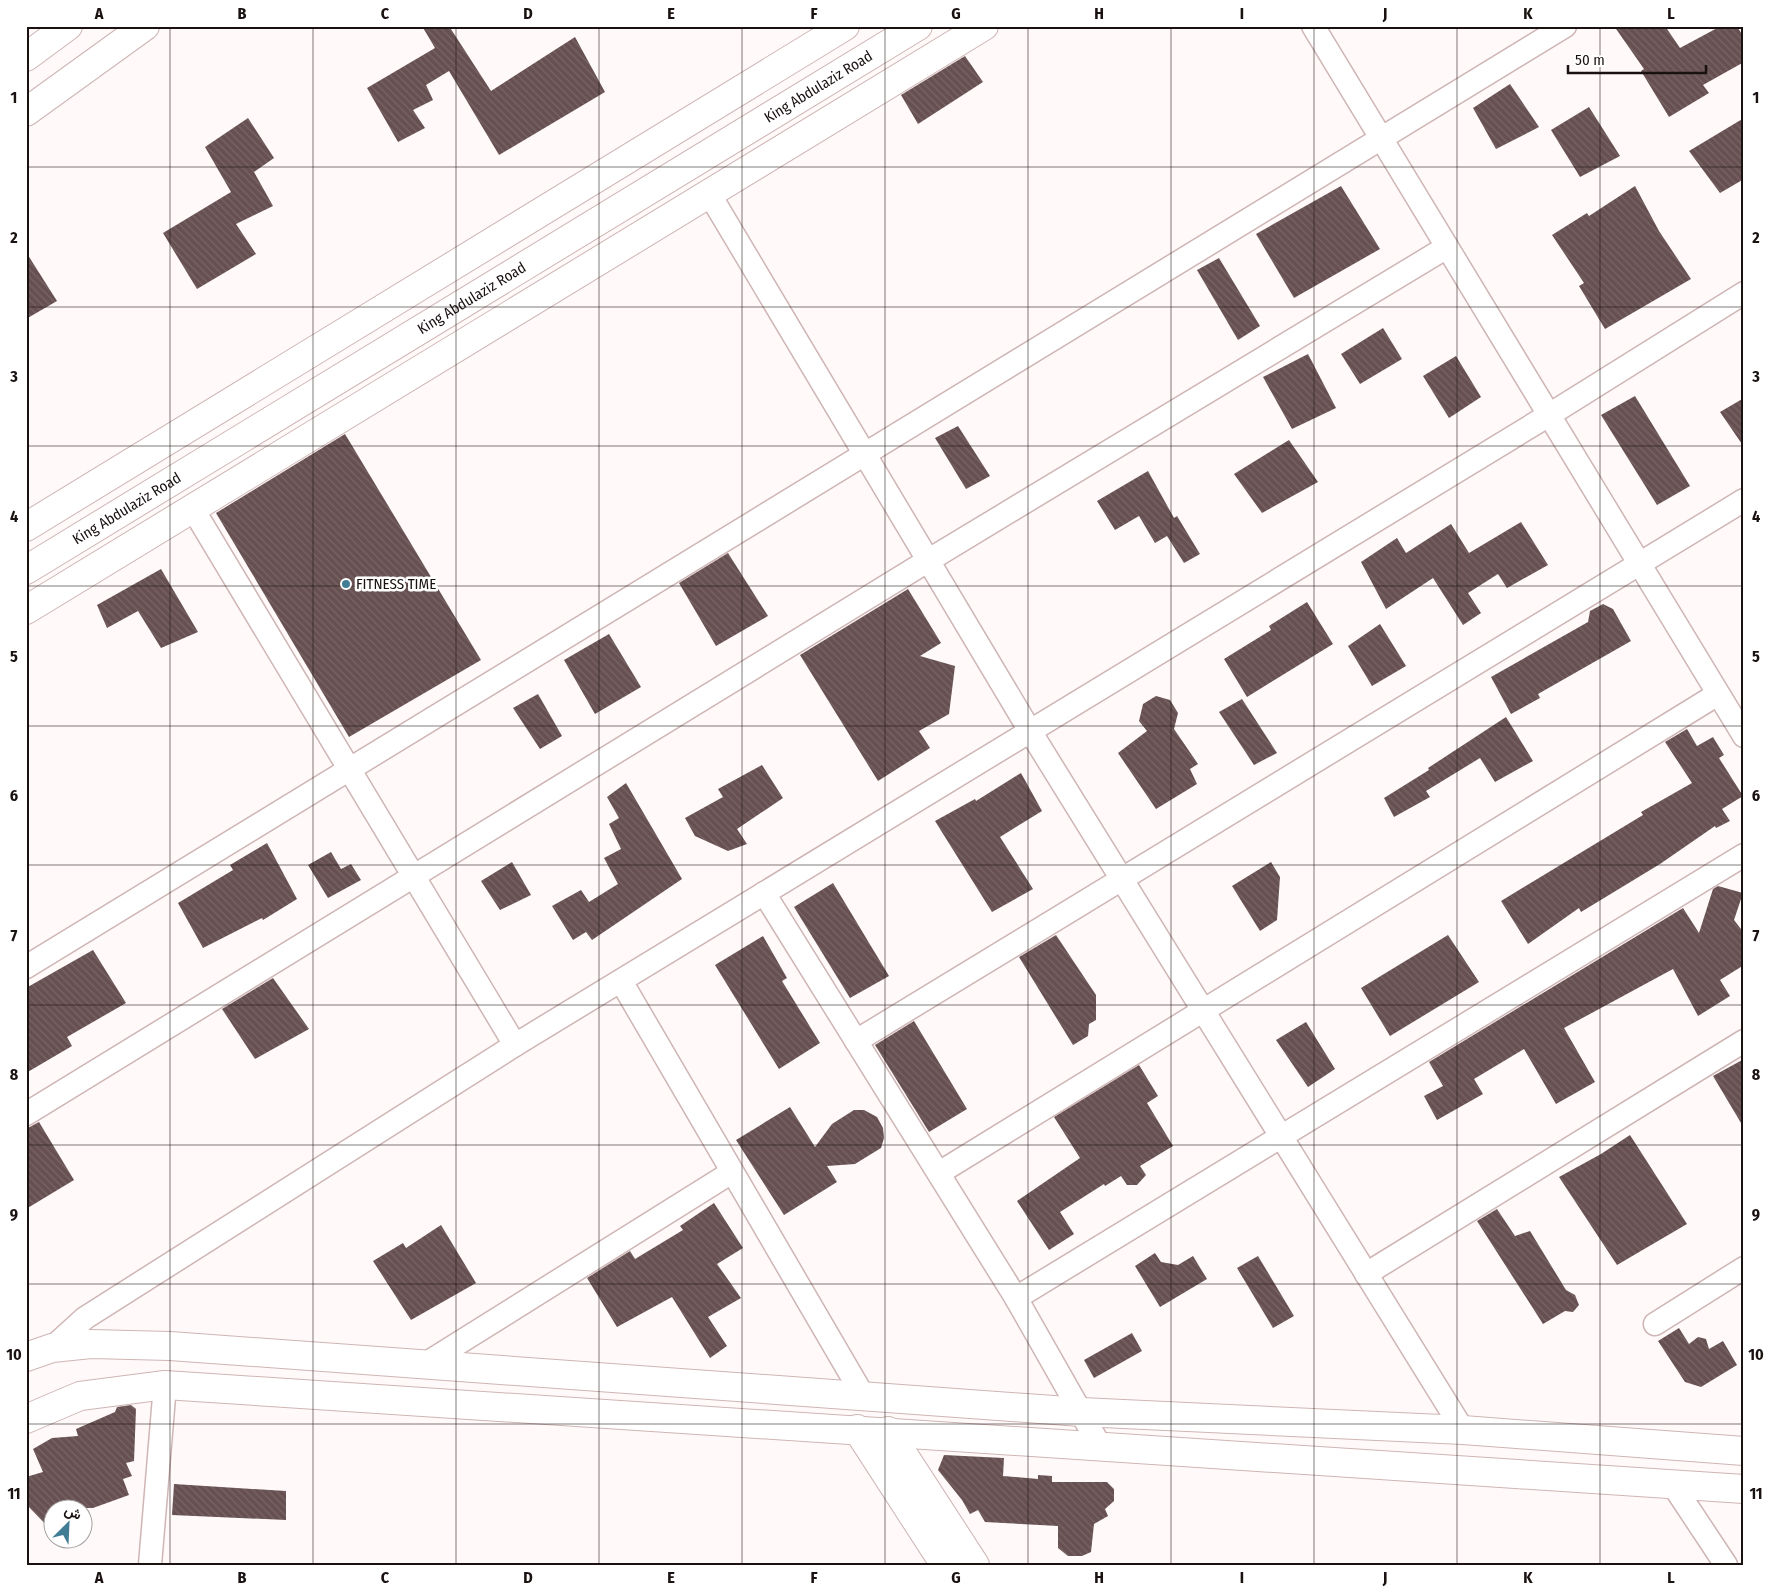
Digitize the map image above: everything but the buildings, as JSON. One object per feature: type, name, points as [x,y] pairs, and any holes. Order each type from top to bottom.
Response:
[{"type":"street","points":[[26,57],[68,26]]},
{"type":"street","points":[[26,112],[145,26]]},
{"type":"street","points":[[26,527],[845,26]]},
{"type":"street","name":"King Abdulaziz Road","points":[[26,570],[918,26]]},
{"type":"street","points":[[26,610],[710,195],[984,26]]},
{"type":"street","points":[[1313,26],[1744,736]]},
{"type":"street","points":[[26,967],[1382,140],[1565,26]]},
{"type":"street","points":[[710,195],[867,454],[1030,731],[1463,1430]]},
{"type":"street","points":[[26,1114],[929,560],[1447,247]]},
{"type":"street","points":[[52,1348],[85,1318],[515,1045],[1549,415],[1744,294]]},
{"type":"street","points":[[856,1041],[1744,500]]},
{"type":"street","points":[[194,509],[515,1045]]},
{"type":"street","points":[[938,1173],[1718,694]]},
{"type":"street","points":[[1016,1298],[1744,855]]},
{"type":"street","points":[[764,893],[1016,1298],[1100,1446]]},
{"type":"street","points":[[620,981],[864,1397]]},
{"type":"street","points":[[1366,1274],[1744,1041]]},
{"type":"street","points":[[422,1366],[732,1172]]},
{"type":"street","points":[[1655,1324],[1744,1268]]},
{"type":"street","points":[[26,1356],[52,1348],[91,1344],[170,1346],[422,1366],[1081,1412],[1463,1430],[1744,1451]]},
{"type":"street","points":[[26,1419],[80,1396],[166,1385],[888,1431],[1744,1489]]},
{"type":"street","points":[[150,1565],[166,1385]]},
{"type":"street","points":[[857,1429],[945,1565]]},
{"type":"street","points":[[888,1431],[975,1565]]},
{"type":"street","points":[[1674,1484],[1726,1565]]},
{"type":"place","name":"FITNESS TIME","points":[[346,584]]}]
